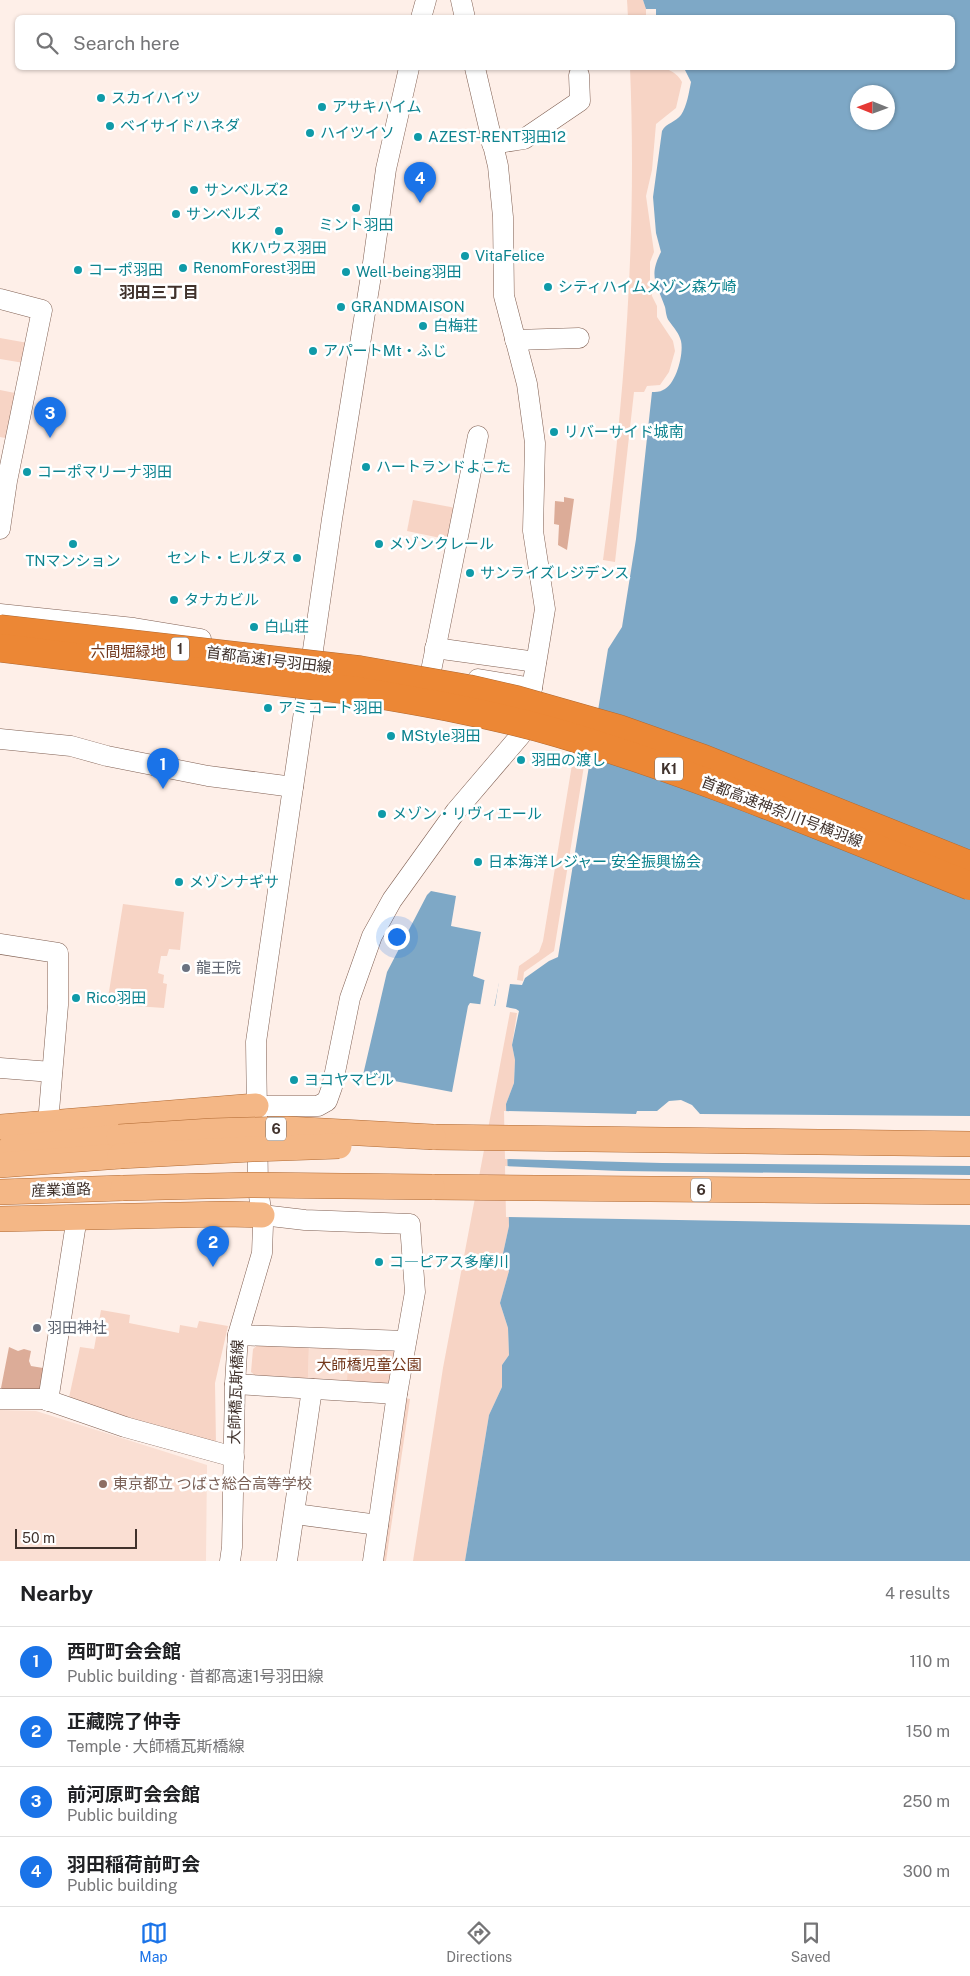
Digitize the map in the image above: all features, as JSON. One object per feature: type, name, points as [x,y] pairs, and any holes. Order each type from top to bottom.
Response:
[{"type":"highway","name":"首都高速1号羽田線","points":[[0,629],[359,681]]},
{"type":"highway","name":"首都高速1号羽田線","points":[[0,648],[359,681]]},
{"type":"highway","name":"首都高速神奈川1号横羽線","points":[[359,681],[469,689],[517,700],[620,729],[704,759],[970,865]]},
{"type":"highway","name":"首都高速神奈川1号横羽線","points":[[359,681],[413,700],[512,720],[612,750],[714,785],[970,886]]},
{"type":"main road","points":[[0,1126],[256,1106]]},
{"type":"main road","name":"6","points":[[0,1149],[119,1146],[252,1149],[389,1145],[411,1143],[433,1137],[970,1144]]},
{"type":"main road","name":"産業道路","points":[[0,1165],[119,1146]]},
{"type":"main road","name":"産業道路","points":[[0,1192],[249,1185],[970,1192]]},
{"type":"main road","points":[[0,1219],[77,1216],[262,1215]]},
{"type":"street","points":[[422,15],[426,0]]},
{"type":"street","points":[[461,0],[464,15]]},
{"type":"street","name":"大師橋瓦斯橋線","points":[[230,1561],[232,1548],[235,1384],[238,1335],[262,1253],[262,1215],[258,1188],[256,1042],[308,695],[312,654],[386,169],[409,70]]},
{"type":"street","points":[[256,1106],[318,1106],[327,1101],[332,1087],[350,998],[372,936],[392,900],[416,866],[473,790],[506,754],[521,734],[532,688],[545,609],[533,531],[535,443],[527,384],[504,296],[503,217],[498,166],[475,70]]},
{"type":"street","points":[[492,144],[524,139],[580,101],[579,75]]},
{"type":"street","points":[[0,299],[42,310],[9,471],[0,529]]},
{"type":"street","points":[[515,340],[579,338]]},
{"type":"street","points":[[431,671],[478,436]]},
{"type":"street","points":[[0,614],[134,628],[431,671],[532,688]]},
{"type":"street","points":[[436,648],[536,662]]},
{"type":"street","points":[[0,656],[125,676],[308,695],[424,714],[521,734]]},
{"type":"street","points":[[0,739],[71,746],[106,756],[208,776],[293,787]]},
{"type":"street","points":[[0,944],[58,953],[58,1005],[48,1123]]},
{"type":"street","points":[[0,1068],[52,1072]]},
{"type":"street","points":[[262,1215],[305,1220],[410,1224],[415,1292],[373,1561]]},
{"type":"street","points":[[48,1401],[77,1216]]},
{"type":"street","points":[[238,1335],[406,1341]]},
{"type":"street","points":[[235,1384],[398,1394]]},
{"type":"street","points":[[287,1561],[312,1389]]},
{"type":"street","points":[[0,1399],[48,1401],[126,1427],[234,1457]]},
{"type":"street","points":[[295,1514],[378,1525]]},
{"type":"shaded area","points":[[564,497],[574,499],[567,550],[558,545],[559,525],[554,524],[555,501],[564,502]]},
{"type":"shaded area","points":[[309,1345],[348,1346],[347,1382],[308,1380]]},
{"type":"shaded area","points":[[9,1347],[18,1351],[24,1349],[31,1351],[29,1361],[31,1366],[43,1368],[45,1364],[43,1390],[5,1391],[1,1388]]},
{"type":"shaded area","name":"東京都立 つばさ総合高等学校","points":[[0,1410],[36,1411],[207,1465],[206,1561],[0,1561]]},
{"type":"green space","points":[[627,0],[643,0],[646,15],[628,15]]},
{"type":"green space","points":[[630,70],[668,70],[678,76],[682,82],[676,108],[656,124],[652,170],[646,196],[654,252],[650,262],[652,296],[657,306],[657,317],[673,341],[675,351],[669,372],[660,385],[647,386],[644,392],[634,392],[615,562],[603,560],[623,376],[630,253],[632,130]]},
{"type":"green space","points":[[0,338],[28,343],[24,363],[0,359]]},
{"type":"green space","points":[[0,390],[20,394],[11,439],[0,437]]},
{"type":"green space","points":[[413,500],[456,508],[450,540],[407,531]]},
{"type":"green space","points":[[577,734],[589,735],[554,951],[524,972],[523,981],[517,980],[519,966],[539,952],[543,941]]},
{"type":"green space","points":[[123,904],[184,912],[180,950],[169,949],[167,956],[161,956],[158,973],[164,975],[163,983],[167,984],[164,1008],[107,1004]]},
{"type":"green space","points":[[510,1012],[517,1013],[512,1045],[515,1060],[514,1083],[506,1104],[509,1226],[502,1258],[509,1271],[500,1303],[508,1328],[509,1355],[502,1365],[502,1387],[489,1415],[465,1561],[413,1561],[443,1368]]},
{"type":"green space","points":[[101,1310],[130,1315],[129,1323],[179,1333],[180,1325],[197,1328],[199,1321],[228,1326],[215,1383],[216,1444],[68,1402],[80,1347],[94,1349]]},
{"type":"green space","name":"大師橋児童公園","points":[[262,1341],[390,1345],[397,1353],[394,1379],[382,1386],[261,1380],[251,1372],[253,1349]],"holes":[[[309,1345],[348,1346],[347,1382],[308,1380]]]},
{"type":"green space","points":[[406,1398],[410,1399],[386,1561],[382,1561]]},
{"type":"water","points":[[643,0],[970,0],[970,1561],[465,1561],[489,1415],[502,1387],[502,1365],[509,1355],[508,1328],[500,1303],[509,1271],[502,1258],[509,1226],[506,1104],[514,1083],[515,1060],[512,1045],[519,1011],[506,1007],[510,984],[522,985],[525,978],[558,957],[608,649],[622,627],[636,539],[652,392],[662,391],[672,382],[680,361],[682,347],[678,333],[667,318],[654,274],[661,252],[656,233],[653,197],[662,131],[681,115],[685,107],[691,82],[685,70],[955,70],[955,15],[656,15],[656,9],[646,9]]},
{"type":"water","points":[[431,891],[456,896],[451,926],[481,932],[473,976],[484,980],[499,981],[495,1006],[470,1003],[468,1006],[452,1092],[363,1075],[387,972],[427,895]]},
{"type":"pier","points":[[485,977],[500,978],[494,1008],[480,1006]]},
{"type":"pier","points":[[681,1100],[692,1105],[700,1114],[970,1116],[970,1166],[662,1163],[505,1159],[504,1111],[636,1114],[637,1111],[657,1111],[669,1101]]},
{"type":"pier","points":[[505,1166],[620,1171],[970,1175],[970,1225],[506,1217]]},
{"type":"place","name":"スカイハイツ","points":[[101,98]]},
{"type":"place","name":"アサキハイム","points":[[322,107]]},
{"type":"place","name":"ベイサイドハネダ","points":[[110,126]]},
{"type":"place","name":"ハイツイソ","points":[[310,133]]},
{"type":"place","name":"AZEST-RENT羽田12","points":[[418,137]]},
{"type":"place","name":"サンベルズ2","points":[[194,190]]},
{"type":"place","name":"羽田稲荷前町会","points":[[420,203]]},
{"type":"place","name":"ミント羽田","points":[[356,208]]},
{"type":"place","name":"サンベルズ","points":[[176,214]]},
{"type":"place","name":"KKハウス羽田","points":[[279,231]]},
{"type":"place","name":"VitaFelice","points":[[465,256]]},
{"type":"place","name":"RenomForest羽田","points":[[183,268]]},
{"type":"place","name":"コーポ羽田","points":[[78,270]]},
{"type":"place","name":"Well-being羽田","points":[[346,272]]},
{"type":"place","name":"シティハイムメゾン森ケ崎","points":[[548,287]]},
{"type":"place","name":"GRANDMAISON","points":[[341,307]]},
{"type":"place","name":"白梅荘","points":[[423,326]]},
{"type":"place","name":"アパートMt・ふじ","points":[[313,351]]},
{"type":"place","name":"リバーサイド城南","points":[[554,432]]},
{"type":"place","name":"前河原町会会館","points":[[50,438]]},
{"type":"place","name":"ハートランドよこた","points":[[366,467]]},
{"type":"place","name":"コーポマリーナ羽田","points":[[27,472]]},
{"type":"place","name":"TNマンション","points":[[73,544]]},
{"type":"place","name":"メゾンクレール","points":[[379,544]]},
{"type":"place","name":"セント・ヒルダス","points":[[297,558]]},
{"type":"place","name":"サンライズレジデンス","points":[[470,573]]},
{"type":"place","name":"タナカビル","points":[[174,600]]},
{"type":"place","name":"白山荘","points":[[254,627]]},
{"type":"place","name":"アミコート羽田","points":[[268,708]]},
{"type":"place","name":"MStyle羽田","points":[[391,736]]},
{"type":"place","name":"羽田の渡し","points":[[521,760]]},
{"type":"place","name":"西町町会会館","points":[[163,789]]},
{"type":"place","name":"メゾン・リヴィエール","points":[[382,814]]},
{"type":"place","name":"日本海洋レジャー 安全振興協会","points":[[478,862]]},
{"type":"place","name":"メゾンナギサ","points":[[179,882]]},
{"type":"place","name":"龍王院","points":[[186,968]]},
{"type":"place","name":"Rico羽田","points":[[76,998]]},
{"type":"place","name":"ヨコヤマビル","points":[[294,1080]]},
{"type":"place","name":"コ―ピアス多摩川","points":[[379,1262]]},
{"type":"place","name":"正藏院了仲寺","points":[[213,1267]]},
{"type":"place","name":"羽田神社","points":[[37,1328]]},
{"type":"place","name":"東京都立 つばさ総合高等学校","points":[[103,1484]]},
{"type":"district","name":"羽田三丁目","points":[[159,292]]},
{"type":"park label","name":"六間堀緑地","points":[[128,652]]}]
